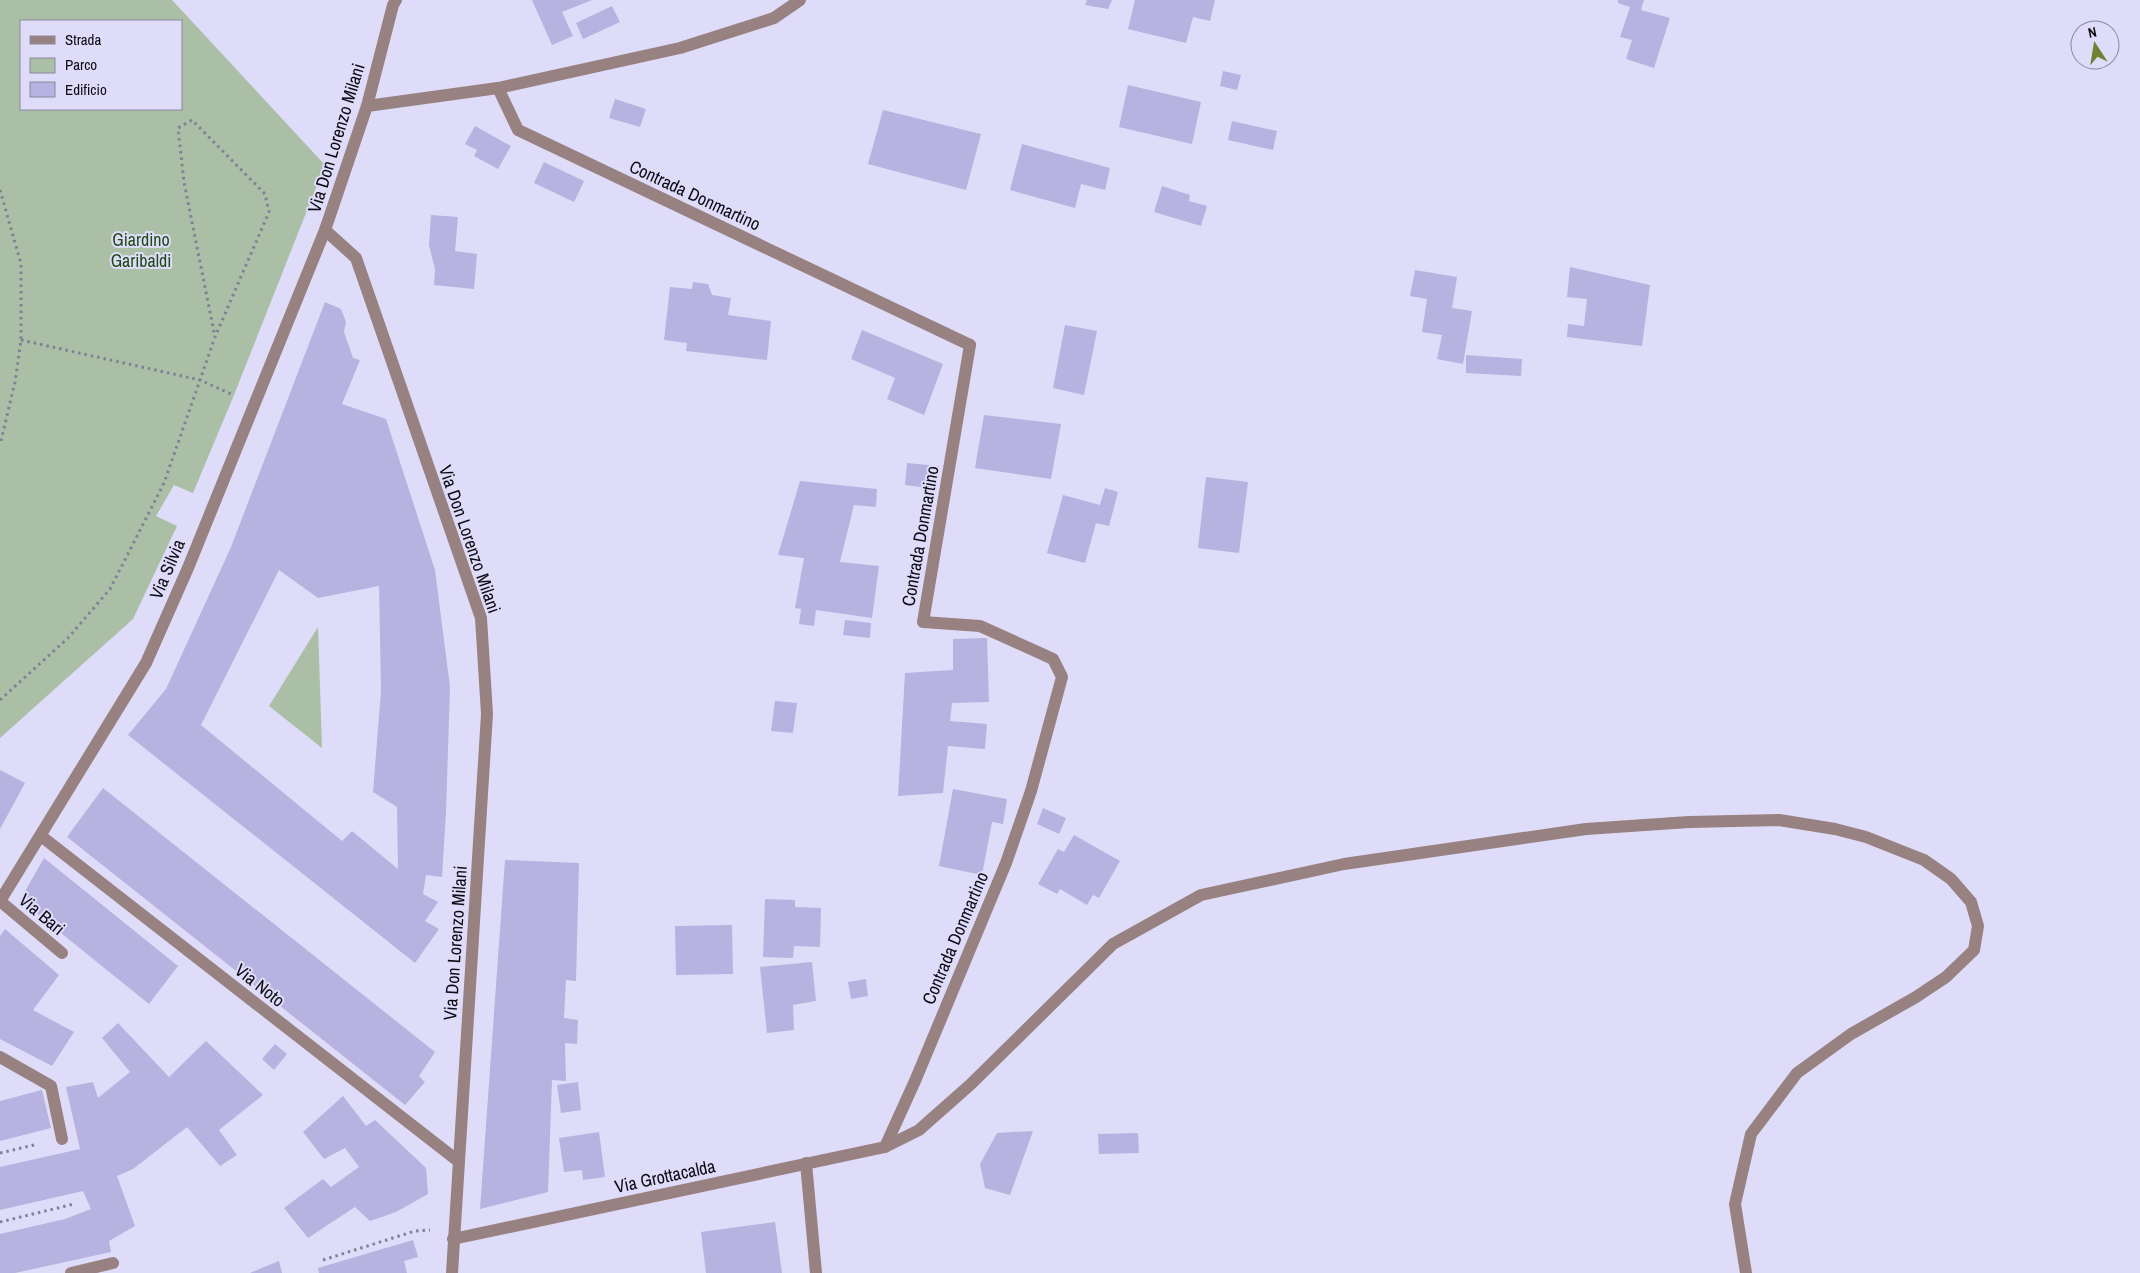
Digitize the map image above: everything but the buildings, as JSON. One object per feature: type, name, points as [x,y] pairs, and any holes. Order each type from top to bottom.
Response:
[{"type":"street","name":"Via Don Lorenzo Milani","points":[[396,0],[392,5],[367,106],[325,230],[356,258],[481,618],[487,714],[452,1273]]},
{"type":"street","points":[[367,106],[498,88],[680,48],[774,18],[800,0]]},
{"type":"street","name":"Contrada Donmartino","points":[[498,88],[518,130],[970,345],[923,622],[980,626],[1053,659],[1062,677],[1031,791],[1006,863],[915,1081],[885,1146]]},
{"type":"street","name":"Via Silvia","points":[[0,901],[146,663],[188,568],[325,230]]},
{"type":"street","name":"Via Grottacalda","points":[[453,1234],[885,1146],[919,1130],[964,1090],[1113,944],[1202,895],[1344,864],[1586,829],[1689,822],[1779,820],[1836,828],[1866,837],[1924,860],[1951,879],[1971,902],[1978,926],[1974,950],[1938,982],[1916,997],[1851,1034],[1797,1073],[1751,1134],[1735,1204],[1746,1273]]},
{"type":"street","name":"Via Noto","points":[[40,836],[458,1162]]},
{"type":"street","name":"Via Bari","points":[[0,901],[62,954]]},
{"type":"street","points":[[0,1057],[51,1086],[62,1139]]},
{"type":"street","points":[[806,1163],[816,1273]]},
{"type":"street","points":[[72,1273],[113,1263]]},
{"type":"path","points":[[0,700],[68,638],[110,589],[164,483],[216,337],[270,212],[265,194],[192,120],[178,128],[183,173],[216,337]]},
{"type":"path","points":[[0,190],[21,264],[21,340],[15,382],[0,445]]},
{"type":"path","points":[[21,340],[200,380],[255,403]]},
{"type":"path","points":[[0,1153],[62,1139]]},
{"type":"path","points":[[0,1222],[74,1204]]},
{"type":"path","points":[[323,1260],[415,1231],[453,1234]]},
{"type":"green space","name":"Giardino Garibaldi","points":[[0,0],[172,0],[325,165],[193,493],[174,485],[156,516],[177,526],[133,619],[0,738]]},
{"type":"green space","points":[[318,627],[322,748],[269,706]]}]
